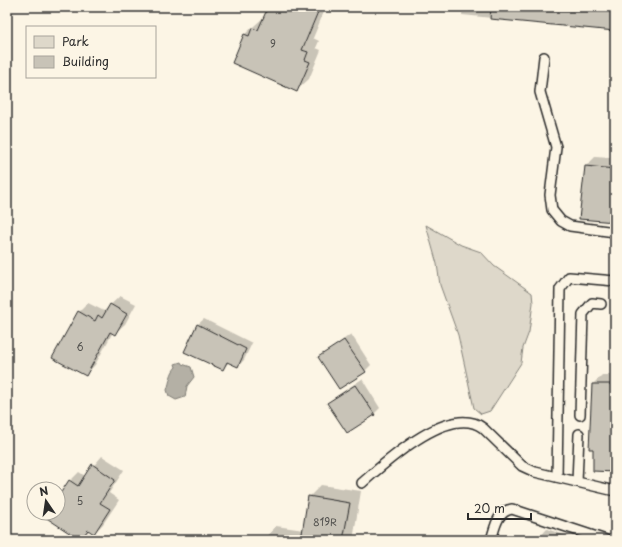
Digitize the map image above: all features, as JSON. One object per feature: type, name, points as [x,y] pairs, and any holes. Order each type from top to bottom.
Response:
[{"type":"lane","points":[[544,57],[540,92],[556,147],[550,195],[552,210],[561,221],[570,226],[615,232]]},
{"type":"lane","points":[[557,477],[560,289],[569,277],[615,281]]},
{"type":"lane","points":[[580,415],[583,314],[592,303],[601,304]]},
{"type":"lane","points":[[362,483],[391,458],[438,428],[462,421],[478,424],[522,466],[535,472],[615,491]]},
{"type":"lane","points":[[577,482],[579,434]]},
{"type":"lane","points":[[491,540],[501,514],[515,509],[606,540]]},
{"type":"green space","points":[[426,225],[461,245],[481,252],[494,266],[532,293],[533,303],[529,332],[523,348],[521,363],[490,411],[481,414],[474,408],[458,335],[440,285],[437,264]]},
{"type":"shaded area","points":[[181,362],[182,364],[191,367],[194,377],[187,386],[185,397],[176,400],[169,396],[167,390],[171,375],[176,367],[175,364]]},
{"type":"building","points":[[268,7],[320,7],[302,50],[308,52],[305,60],[310,62],[297,92],[232,63],[244,34],[249,36],[252,28],[258,30]]},
{"type":"building","points":[[491,7],[615,7],[615,31],[490,19]]},
{"type":"building","points":[[585,166],[615,169],[615,222],[579,219]]},
{"type":"building","points":[[110,304],[127,314],[115,335],[110,332],[86,376],[52,358],[78,311],[95,321],[98,315],[102,318]]},
{"type":"building","points":[[197,324],[246,349],[238,367],[227,362],[223,370],[184,352]]},
{"type":"building","points":[[344,340],[366,372],[339,389],[318,357]]},
{"type":"building","points":[[592,384],[615,384],[615,472],[593,471],[593,449],[589,449]]},
{"type":"building","points":[[355,385],[375,415],[347,433],[327,403]]},
{"type":"building","points":[[92,464],[115,480],[100,503],[110,509],[94,534],[88,530],[80,540],[51,521],[66,521],[66,485],[69,480],[78,486]]},
{"type":"building","points":[[308,496],[350,503],[343,540],[301,540]]}]
